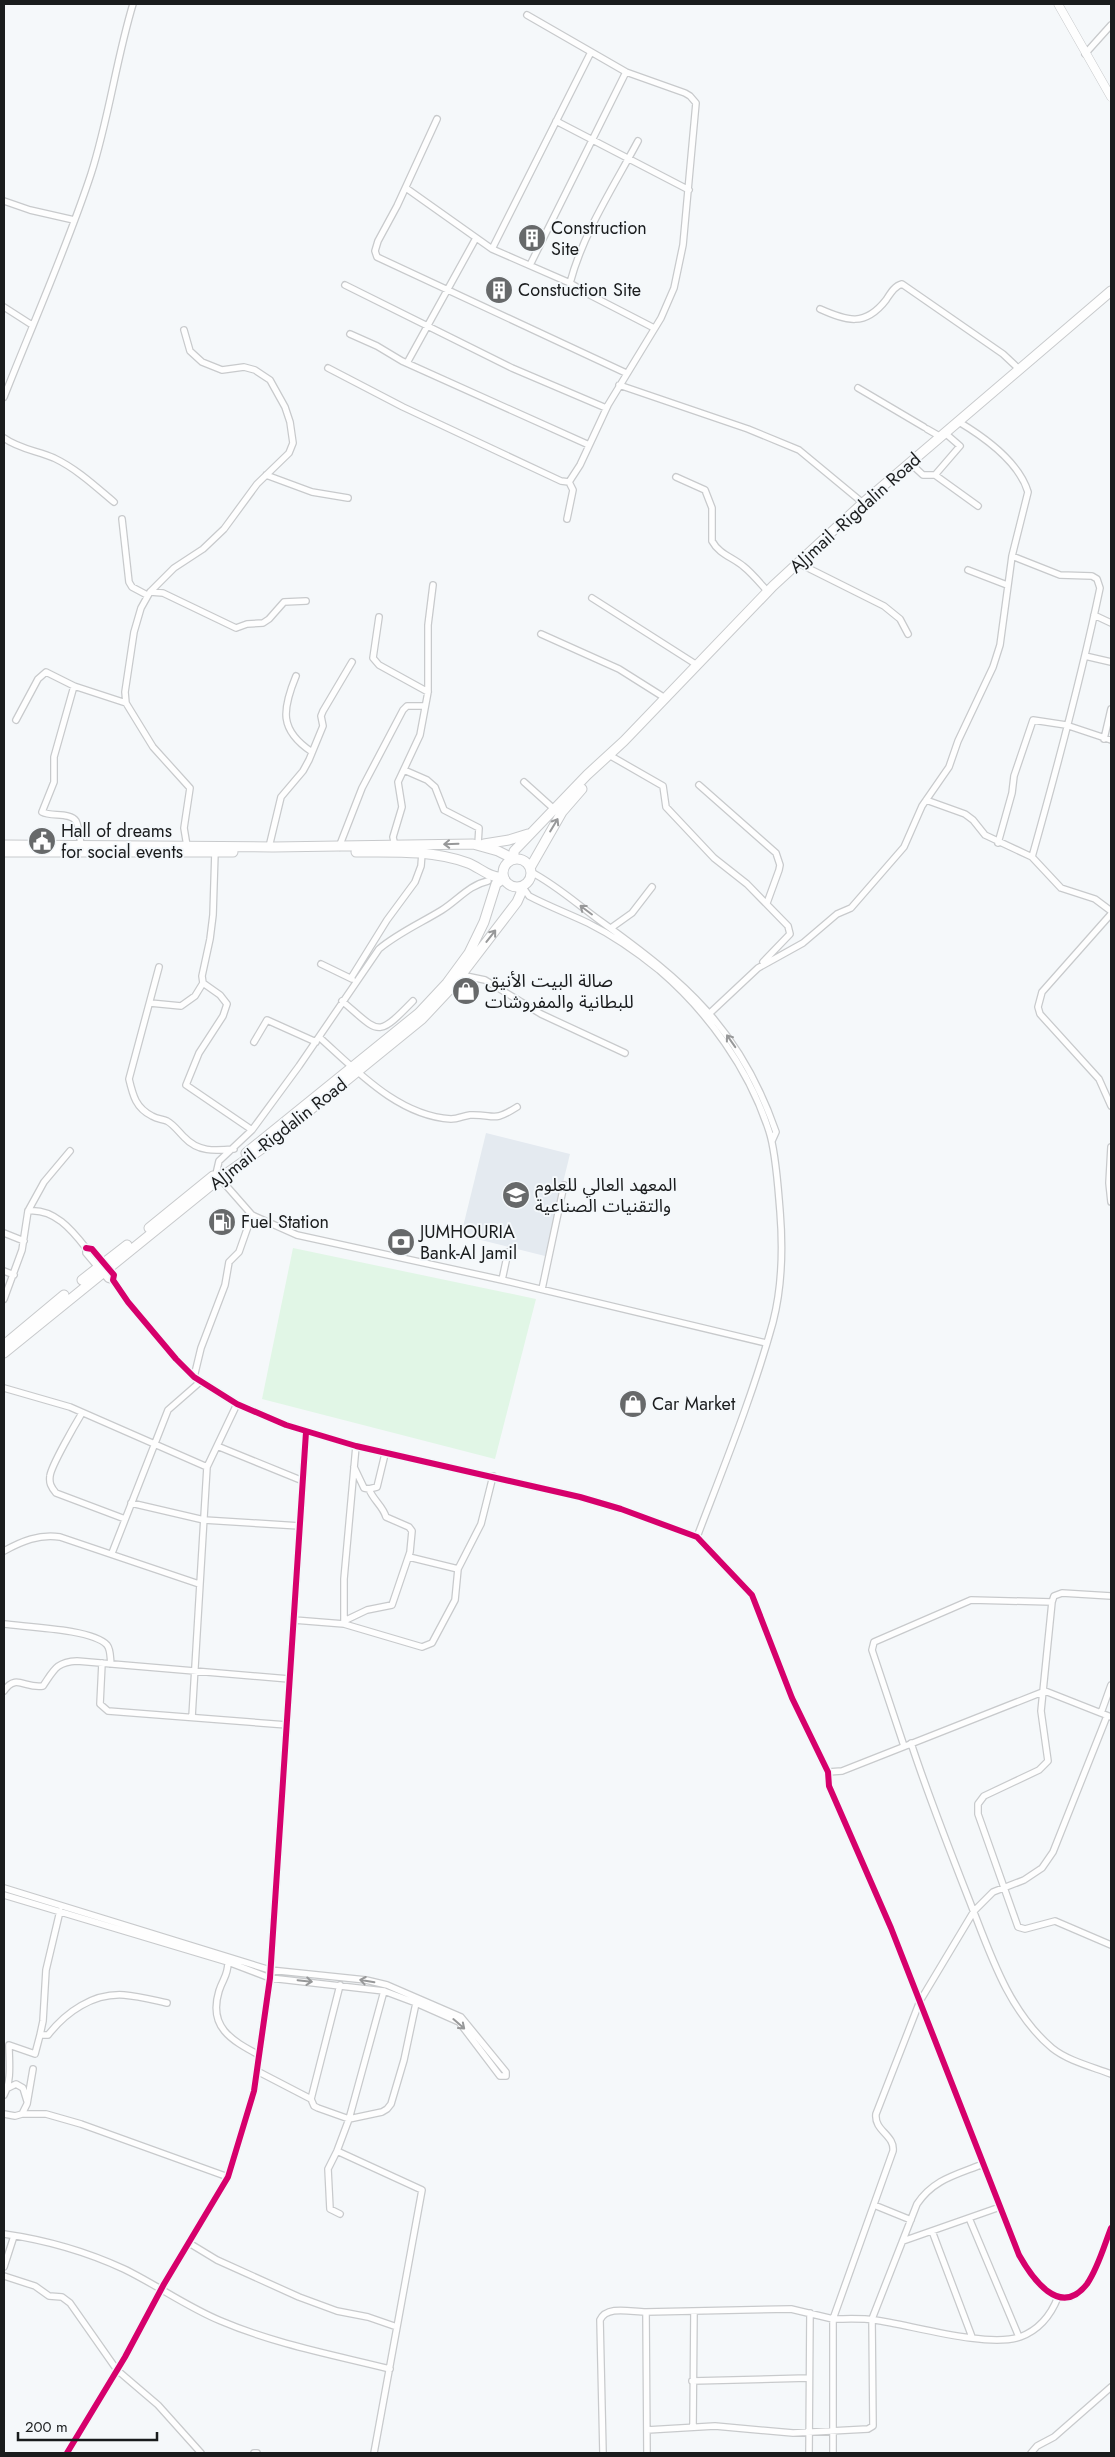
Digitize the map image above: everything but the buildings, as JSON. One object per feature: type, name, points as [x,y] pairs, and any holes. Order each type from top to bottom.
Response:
[{"type":"main road","name":"AJjmail -Rigdalin Road","points":[[612,754],[798,563],[863,503],[1111,291]]},
{"type":"main road","points":[[4,845],[339,846],[402,848],[455,859],[503,878],[510,886],[521,886],[529,880],[530,870],[562,812],[612,754]]},
{"type":"main road","points":[[503,878],[505,866],[514,859],[515,848],[612,754]]},
{"type":"main road","points":[[4,852],[215,852],[402,848],[502,842],[530,833]]},
{"type":"main road","points":[[475,844],[498,851],[514,859],[523,860],[530,870]]},
{"type":"main road","points":[[478,868],[488,881],[490,903]]},
{"type":"main road","name":"AJjmail -Rigdalin Road","points":[[4,1345],[218,1176],[267,1145],[419,1013],[447,983],[470,953],[496,884],[503,878]]},
{"type":"main road","name":"AJjmail -Rigdalin Road","points":[[355,1070],[422,1019],[461,975],[519,899],[521,886]]},
{"type":"main road","name":"AJjmail -Rigdalin Road","points":[[4,1353],[103,1268]]},
{"type":"street","points":[[4,397],[74,220],[99,148],[118,55],[133,4]]},
{"type":"street","points":[[1058,4],[1111,97]]},
{"type":"street","points":[[527,15],[626,72],[685,93],[696,103],[689,190],[678,271],[672,296],[606,408],[580,465],[569,482]]},
{"type":"street","points":[[1085,54],[1111,25]]},
{"type":"street","points":[[492,249],[591,52]]},
{"type":"street","points":[[530,265],[626,72]]},
{"type":"street","points":[[436,119],[406,188],[378,241],[375,251],[377,257],[626,373]]},
{"type":"street","points":[[556,121],[689,190]]},
{"type":"street","points":[[570,283],[580,253],[638,141]]},
{"type":"street","points":[[406,188],[492,249],[570,283],[590,296],[654,328]]},
{"type":"street","points":[[4,201],[30,210],[74,220]]},
{"type":"street","points":[[407,364],[476,238]]},
{"type":"street","points":[[820,309],[849,321],[859,320],[876,310],[896,286],[902,284],[1003,354],[1019,369]]},
{"type":"street","points":[[345,285],[512,368],[606,408]]},
{"type":"street","points":[[4,307],[32,325]]},
{"type":"street","points":[[184,330],[190,351],[202,362],[222,370],[241,367],[255,370],[273,384],[290,422],[293,442],[289,453],[257,484],[224,529],[203,549],[174,568],[149,594],[134,632],[125,692],[126,703],[153,747],[190,788],[184,828],[187,846]]},
{"type":"street","points":[[350,334],[407,364],[588,446]]},
{"type":"street","points":[[328,368],[403,407],[561,481],[569,482]]},
{"type":"street","points":[[619,385],[748,429],[799,450],[863,503]]},
{"type":"street","points":[[858,388],[925,428],[943,435],[960,446],[935,475]]},
{"type":"street","points":[[758,968],[803,943],[837,914],[855,904],[904,847],[926,800],[949,767],[958,741],[991,674],[1000,645],[1012,556],[1027,499],[1027,489],[996,447],[959,422]]},
{"type":"street","points":[[4,438],[20,447],[53,458],[69,467],[114,502]]},
{"type":"street","points":[[910,463],[923,475],[935,475],[978,506]]},
{"type":"street","points":[[266,475],[312,492],[348,498]]},
{"type":"street","points":[[676,477],[705,490],[712,508],[712,541],[714,546],[721,553],[743,566],[768,592]]},
{"type":"street","points":[[567,519],[573,493],[569,482]]},
{"type":"street","points":[[122,519],[129,582],[132,587],[149,594],[163,593],[240,628],[247,624],[263,623],[284,602],[306,601]]},
{"type":"street","points":[[1012,556],[1060,575],[1087,575],[1097,579],[1100,588],[1076,696],[1066,725],[1032,857]]},
{"type":"street","points":[[798,563],[884,606],[900,620],[908,634]]},
{"type":"street","points":[[968,570],[1007,585]]},
{"type":"street","points":[[402,848],[393,837],[402,807],[398,782],[420,735],[428,692],[428,625],[433,585]]},
{"type":"street","points":[[592,598],[697,665]]},
{"type":"street","points":[[1094,615],[1111,623]]},
{"type":"street","points":[[379,617],[373,658],[379,665],[428,692]]},
{"type":"street","points":[[541,634],[619,669],[665,698]]},
{"type":"street","points":[[1085,656],[1111,662]]},
{"type":"street","points":[[269,847],[281,797],[303,770],[323,726],[321,716],[323,710],[352,662]]},
{"type":"street","points":[[16,720],[38,679],[43,674],[52,674],[74,686],[126,703]]},
{"type":"street","points":[[296,676],[287,698],[285,716],[292,735],[312,752]]},
{"type":"street","points":[[74,686],[54,756],[54,782],[42,812],[48,815],[72,818],[76,822],[81,845]]},
{"type":"street","points":[[339,846],[362,788],[403,710],[406,706],[425,706]]},
{"type":"street","points":[[1104,739],[1111,709]]},
{"type":"street","points":[[998,843],[1012,793],[1014,776],[1033,720],[1066,725],[1111,740]]},
{"type":"street","points":[[612,754],[663,786],[666,807],[714,858],[767,903],[790,931],[788,937],[758,968],[710,1013]]},
{"type":"street","points":[[404,770],[427,780],[435,787],[444,810],[479,828],[475,844]]},
{"type":"street","points":[[524,782],[554,809]]},
{"type":"street","points":[[698,785],[719,801],[776,852],[780,865],[767,903]]},
{"type":"street","points":[[926,800],[965,814],[973,820],[985,835],[998,843],[1032,857],[1061,888],[1095,899],[1111,913],[1042,992],[1038,1007],[1040,1014],[1099,1079],[1111,1106]]},
{"type":"street","points":[[150,1002],[181,1006],[195,996],[203,983],[202,976],[210,940],[213,914],[215,852]]},
{"type":"street","points":[[422,853],[420,866],[414,882],[387,920],[318,1040],[252,1130],[234,1149],[219,1161],[218,1176],[252,1215],[297,1235],[326,1243],[542,1289],[766,1343]]},
{"type":"street","points":[[530,870],[611,928],[660,967],[710,1013],[732,1041],[758,1086],[776,1132],[771,1142]]},
{"type":"street","points":[[353,980],[386,943],[444,909],[473,886],[488,881]]},
{"type":"street","points":[[521,886],[529,896],[602,931],[660,967],[691,1000],[726,1046],[752,1089],[770,1132],[779,1197],[782,1257],[777,1303],[743,1415],[697,1537]]},
{"type":"street","points":[[611,928],[632,914],[652,887]]},
{"type":"street","points":[[321,964],[353,980]]},
{"type":"street","points":[[159,967],[129,1079],[133,1095],[139,1108],[154,1117],[167,1121],[188,1142],[199,1148],[214,1151],[234,1149]]},
{"type":"street","points":[[461,975],[485,980],[541,1014],[625,1053]]},
{"type":"street","points":[[203,983],[227,1004],[223,1016],[200,1053],[186,1085],[252,1130]]},
{"type":"street","points":[[342,1001],[371,1025],[379,1028],[386,1028],[413,1001]]},
{"type":"street","points":[[254,1042],[267,1020],[318,1040],[368,1083],[386,1095],[427,1113],[446,1118],[461,1118],[468,1115],[501,1117],[517,1107]]},
{"type":"street","points":[[1111,1147],[1109,1163],[1111,1202]]},
{"type":"street","points":[[4,1299],[14,1275],[24,1241],[28,1211],[44,1182],[70,1151]]},
{"type":"street","points":[[542,1289],[564,1185]]},
{"type":"street","points":[[28,1211],[47,1212],[74,1233],[86,1248],[92,1249],[108,1279],[114,1280],[164,1347],[200,1382],[236,1404],[306,1432],[385,1454],[492,1476],[621,1508],[697,1537],[752,1596],[792,1698],[828,1772],[829,1786],[920,2001],[1018,2254],[1027,2269],[1044,2288],[1058,2297],[1071,2296],[1087,2283],[1111,2228]]},
{"type":"street","points":[[194,1377],[201,1348],[225,1285],[229,1262],[239,1252],[252,1215]]},
{"type":"street","points":[[4,1233],[24,1241]]},
{"type":"street","points":[[502,1280],[508,1252]]},
{"type":"street","points":[[4,1272],[14,1275]]},
{"type":"street","points":[[112,1553],[153,1444],[168,1410],[200,1382]]},
{"type":"street","points":[[4,1388],[82,1413],[207,1467]]},
{"type":"street","points":[[192,1717],[207,1467],[236,1404]]},
{"type":"street","points":[[82,1413],[54,1462],[50,1474],[50,1486],[56,1493],[125,1519]]},
{"type":"street","points":[[68,2453],[118,2370],[228,2177],[254,2091],[270,1978],[306,1432]]},
{"type":"street","points":[[217,1446],[303,1481]]},
{"type":"street","points":[[344,1622],[344,1579],[356,1446]]},
{"type":"street","points":[[354,1466],[364,1488],[377,1487],[385,1454]]},
{"type":"street","points":[[294,1620],[344,1622],[427,1647],[432,1643],[455,1600],[458,1568],[481,1524],[492,1476]]},
{"type":"street","points":[[344,1622],[367,1610],[392,1605],[409,1557],[412,1531],[408,1527],[390,1520],[382,1507],[373,1500],[369,1489]]},
{"type":"street","points":[[130,1503],[204,1520],[300,1526]]},
{"type":"street","points":[[4,1551],[16,1544],[47,1536],[112,1553],[199,1584]]},
{"type":"street","points":[[409,1557],[458,1568]]},
{"type":"street","points":[[1111,1596],[1058,1593],[1052,1602],[1045,1691],[1041,1711],[1048,1761],[1039,1770],[984,1796],[978,1804],[978,1814],[1018,1927],[1024,1929],[1055,1921],[1111,1945]]},
{"type":"street","points":[[904,1746],[872,1650],[874,1642],[965,1602],[978,1599],[1052,1602]]},
{"type":"street","points":[[4,1624],[63,1630],[87,1636],[108,1646],[111,1664]]},
{"type":"street","points":[[4,1691],[9,1683],[14,1681],[37,1687],[43,1686],[58,1665],[65,1661],[289,1680]]},
{"type":"street","points":[[102,1663],[100,1704],[104,1709],[287,1725]]},
{"type":"street","points":[[833,2453],[833,2319],[894,2145],[878,2126],[876,2114],[920,2001],[974,1911],[984,1899],[1024,1880],[1042,1868],[1053,1852],[1106,1715],[1111,1685]]},
{"type":"street","points":[[828,1772],[842,1772],[1045,1691],[1106,1715]]},
{"type":"street","points":[[911,1743],[933,1809],[974,1911],[1006,1989],[1018,2009],[1054,2050],[1111,2074]]},
{"type":"street","points":[[4,1888],[270,1970],[377,1982],[452,2012],[469,2024],[506,2072],[506,2076],[500,2076],[459,2022],[384,1991],[340,1984],[270,1978],[228,1962],[4,1895]]},
{"type":"street","points":[[8,2088],[9,2045],[35,2054],[43,2021],[46,1970],[60,1911]]},
{"type":"street","points":[[228,1962],[228,1974],[219,1990],[216,2008],[217,2021],[223,2031],[259,2056]]},
{"type":"street","points":[[340,1984],[311,2099],[314,2106],[349,2119],[382,2112],[391,2104],[404,2060],[416,2003]]},
{"type":"street","points":[[340,2214],[330,2208],[328,2200],[328,2169],[349,2119],[384,1991]]},
{"type":"street","points":[[40,2035],[48,2035],[69,2013],[89,2001],[106,1996],[124,1994],[167,2003]]},
{"type":"street","points":[[22,2114],[27,2104],[33,2069]]},
{"type":"street","points":[[257,2071],[311,2099]]},
{"type":"street","points":[[4,2094],[8,2088],[16,2084],[22,2088],[27,2096],[27,2104]]},
{"type":"street","points":[[4,2114],[15,2116],[22,2114],[46,2114],[81,2124],[228,2177]]},
{"type":"street","points":[[337,2151],[422,2190],[374,2453]]},
{"type":"street","points":[[647,2430],[693,2426],[833,2432],[868,2429],[873,2426],[872,2319],[917,2204],[926,2191],[939,2182],[983,2164]]},
{"type":"street","points":[[874,2205],[911,2220]]},
{"type":"street","points":[[903,2241],[1000,2207]]},
{"type":"street","points":[[969,2218],[1019,2337]]},
{"type":"street","points":[[932,2231],[972,2337]]},
{"type":"street","points":[[4,2234],[41,2240],[74,2249],[124,2269],[221,2321],[286,2343],[390,2370]]},
{"type":"street","points":[[4,2267],[14,2236]]},
{"type":"street","points":[[189,2243],[217,2260],[299,2297],[337,2311],[368,2317],[397,2327]]},
{"type":"street","points":[[4,2276],[36,2286],[49,2296],[62,2296],[83,2319],[118,2370],[158,2405],[201,2453]]},
{"type":"street","points":[[603,2453],[600,2320],[603,2314],[609,2310],[646,2312],[791,2309],[833,2319],[872,2319],[998,2340],[1019,2337],[1038,2328],[1047,2317],[1058,2297]]},
{"type":"street","points":[[693,2426],[694,2311]]},
{"type":"street","points":[[646,2312],[647,2453]]},
{"type":"street","points":[[809,2453],[808,2378],[810,2313]]},
{"type":"street","points":[[692,2381],[808,2378]]},
{"type":"street","points":[[1031,2453],[1037,2446],[1054,2437],[1111,2386]]},
{"type":"shaded area","name":"المعهد العالي للعلوم والتقنيات الصناعية","points":[[486,1133],[570,1154],[545,1256],[461,1235]]},
{"type":"green space","points":[[293,1248],[536,1299],[495,1459],[262,1399]]},
{"type":"cycle path","points":[[86,1248],[92,1249],[114,1275],[113,1280],[128,1302],[176,1359],[194,1377],[237,1404],[286,1425],[356,1446],[580,1497],[621,1509],[697,1537],[752,1595],[792,1698],[828,1772],[829,1786],[891,1928],[1019,2255],[1039,2284],[1057,2296],[1067,2297],[1077,2294],[1087,2284],[1111,2228]]},
{"type":"cycle path","points":[[67,2453],[125,2357],[164,2284],[228,2177],[254,2091],[270,1978],[306,1432]]},
{"type":"place","name":"Construction Site","points":[[532,238]]},
{"type":"place","name":"Constuction Site","points":[[499,290]]},
{"type":"place","name":"Hall of dreams for social events","points":[[42,841]]},
{"type":"place","name":"صالة البيت الأنيق للبطانية والمفروشات","points":[[466,991]]},
{"type":"place","name":"المعهد العالي للعلوم والتقنيات الصناعية","points":[[516,1195]]},
{"type":"place","name":"Fuel Station","points":[[222,1222]]},
{"type":"place","name":"JUMHOURIA Bank-Al Jamil","points":[[401,1242]]},
{"type":"place","name":"Car Market","points":[[633,1404]]}]
